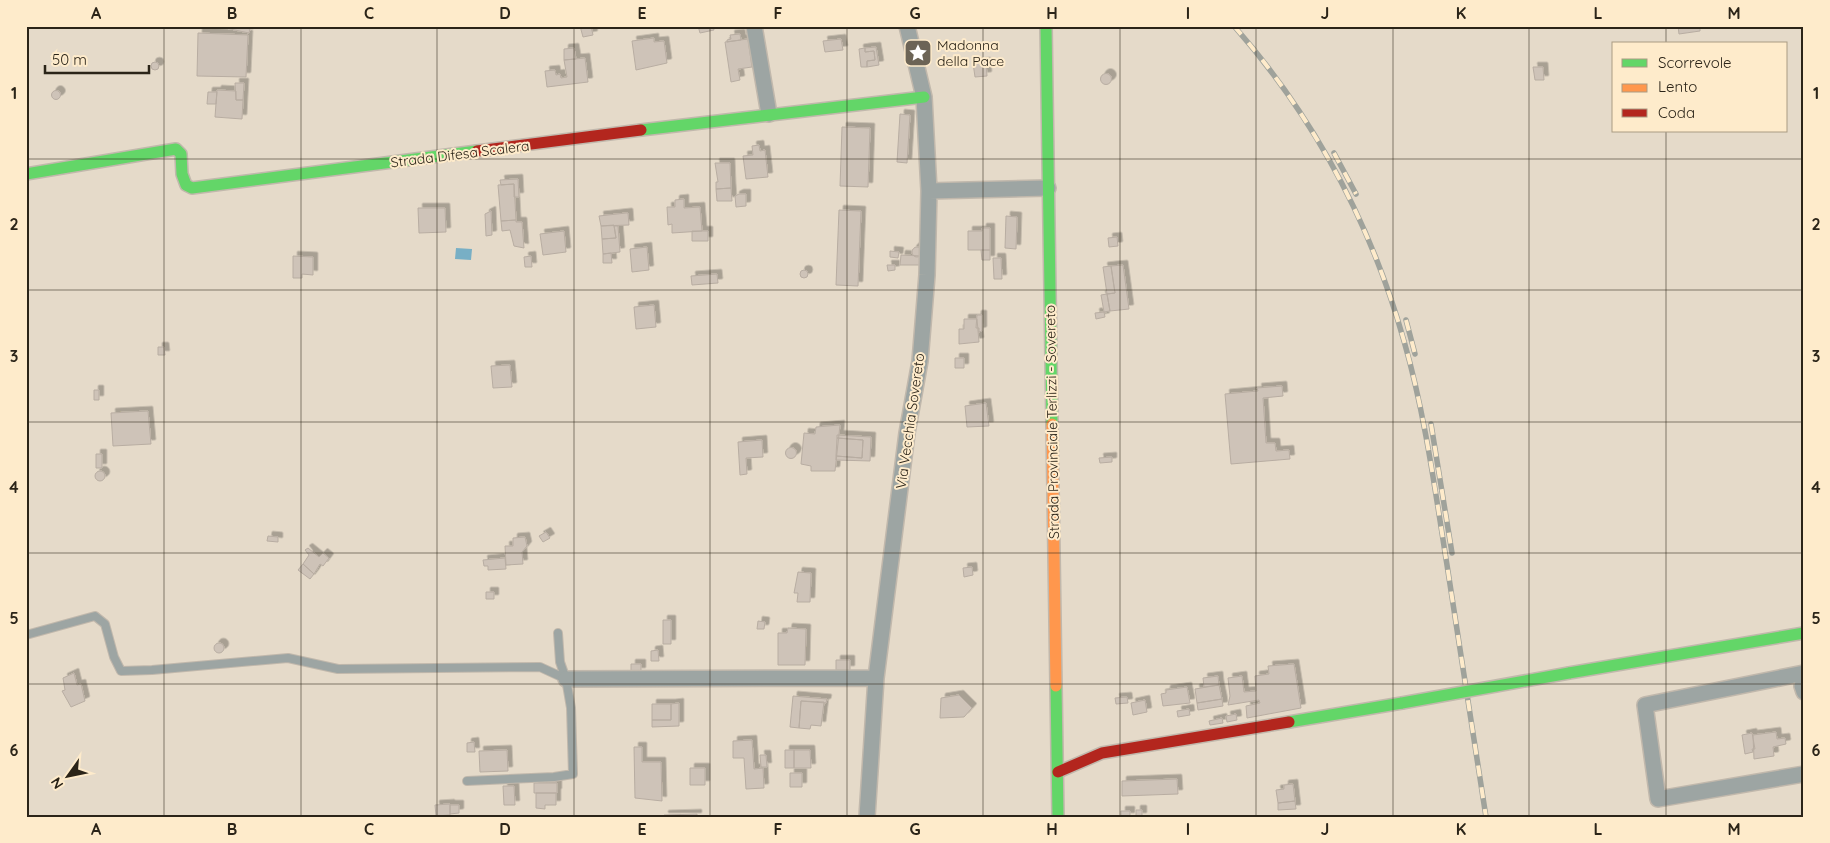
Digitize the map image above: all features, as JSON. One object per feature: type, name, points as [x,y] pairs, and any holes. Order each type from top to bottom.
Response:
[{"type":"street","points":[[754,26],[769,114]]},
{"type":"street","name":"Via Vecchia Sovereto","points":[[867,817],[876,678],[907,433],[920,361],[927,275],[929,191],[924,97],[907,26]]},
{"type":"street","name":"Strada Provinciale Terlizzi - Sovereto","points":[[1046,26],[1048,188],[1066,750],[1058,772],[1058,817]]},
{"type":"street","name":"Strada Difesa Scalera","points":[[26,174],[176,149],[182,154],[182,174],[186,185],[192,188],[769,114],[924,97]]},
{"type":"street","points":[[929,191],[1048,188]]},
{"type":"street","points":[[1058,772],[1102,753],[1402,703],[1804,632]]},
{"type":"street","points":[[566,679],[876,678]]},
{"type":"street","points":[[1803,684],[1645,706],[1658,798],[1804,774]]},
{"type":"street","points":[[1066,750],[1102,753]]},
{"type":"lane","points":[[26,635],[95,616],[105,624],[114,657],[121,671],[288,658],[338,670],[540,667],[566,679]]},
{"type":"lane","points":[[467,781],[554,778],[573,774],[571,708],[566,679],[560,662],[558,633]]},
{"type":"water","points":[[456,248],[472,249],[471,260],[455,259]]},
{"type":"building","points":[[216,26],[238,26],[250,29],[249,33]]},
{"type":"building","points":[[580,26],[591,26],[593,35],[583,37]]},
{"type":"building","points":[[698,26],[713,26],[714,30],[700,33]]},
{"type":"building","points":[[1678,26],[1700,26],[1700,31],[1679,34]]},
{"type":"building","points":[[198,33],[248,35],[246,77],[197,76]]},
{"type":"building","points":[[740,34],[741,40],[727,42],[727,40],[731,39],[730,35]]},
{"type":"building","points":[[654,38],[654,42],[664,41],[667,63],[636,70],[632,41]]},
{"type":"building","points":[[748,39],[752,67],[738,69],[740,80],[731,82],[725,42]]},
{"type":"building","points":[[841,39],[843,50],[825,52],[823,41]]},
{"type":"building","points":[[876,47],[879,65],[867,67],[867,61],[875,60],[874,51],[865,52],[865,48]]},
{"type":"building","points":[[574,48],[576,59],[564,60],[564,49]]},
{"type":"building","points":[[865,48],[865,52],[874,51],[875,60],[867,61],[867,67],[861,67],[859,49]]},
{"type":"building","points":[[585,58],[588,82],[547,87],[545,71],[555,70],[556,75],[560,74],[561,78],[567,77],[564,60]]},
{"type":"building","points":[[155,62],[159,66],[155,70],[151,66]]},
{"type":"building","points":[[986,62],[987,76],[975,77],[973,63]]},
{"type":"building","points":[[1533,67],[1543,67],[1544,80],[1535,80]]},
{"type":"building","points":[[1106,73],[1112,79],[1106,85],[1100,79]]},
{"type":"building","points":[[235,83],[244,83],[243,100],[236,100]]},
{"type":"building","points":[[56,90],[61,95],[56,100],[51,95]]},
{"type":"building","points":[[217,90],[236,91],[236,100],[243,100],[242,119],[215,117]]},
{"type":"building","points":[[208,92],[217,92],[216,104],[207,104]]},
{"type":"building","points":[[900,114],[910,115],[907,163],[897,162]]},
{"type":"building","points":[[842,127],[870,128],[868,187],[840,186]]},
{"type":"building","points":[[759,145],[760,151],[765,150],[768,177],[746,179],[743,156],[753,155],[752,146]]},
{"type":"building","points":[[715,163],[730,163],[731,188],[716,189],[716,182],[718,182]]},
{"type":"building","points":[[518,179],[519,197],[514,197],[514,184],[501,185],[500,180]]},
{"type":"building","points":[[514,184],[516,220],[501,221],[498,185]]},
{"type":"building","points":[[731,188],[732,201],[717,201],[716,189]]},
{"type":"building","points":[[746,194],[746,206],[736,207],[735,196]]},
{"type":"building","points":[[684,199],[684,208],[700,207],[702,231],[672,233],[672,224],[668,225],[667,207],[675,207],[675,200]]},
{"type":"building","points":[[418,208],[445,208],[446,232],[419,233]]},
{"type":"building","points":[[839,210],[861,211],[858,286],[836,285]]},
{"type":"building","points":[[491,211],[492,235],[486,236],[485,214]]},
{"type":"building","points":[[628,213],[629,225],[601,226],[599,216]]},
{"type":"building","points":[[1006,216],[1017,217],[1016,249],[1005,248]]},
{"type":"building","points":[[516,220],[516,222],[522,222],[524,248],[514,246],[510,230],[502,231],[501,221]]},
{"type":"building","points":[[614,225],[616,238],[602,239],[601,226]]},
{"type":"building","points":[[614,226],[618,226],[620,252],[603,254],[602,239],[616,238]]},
{"type":"building","points":[[982,228],[990,228],[990,250],[968,250],[968,231],[982,231]]},
{"type":"building","points":[[564,231],[566,252],[543,255],[540,234]]},
{"type":"building","points":[[692,231],[708,231],[708,241],[692,241]]},
{"type":"building","points":[[1117,237],[1118,246],[1109,247],[1108,238]]},
{"type":"building","points":[[647,247],[649,270],[632,272],[630,249]]},
{"type":"building","points":[[917,247],[922,252],[917,257],[912,252]]},
{"type":"building","points":[[981,250],[990,250],[990,260],[982,260]]},
{"type":"building","points":[[890,251],[899,252],[898,258],[890,257]]},
{"type":"building","points":[[611,253],[612,263],[603,263],[603,254]]},
{"type":"building","points":[[901,255],[922,256],[922,265],[900,265]]},
{"type":"building","points":[[293,256],[313,257],[313,275],[302,274],[302,278],[293,278]]},
{"type":"building","points":[[531,256],[532,267],[525,267],[524,257]]},
{"type":"building","points":[[993,258],[1001,258],[1002,279],[994,279]]},
{"type":"building","points":[[887,265],[895,265],[895,270],[888,271]]},
{"type":"building","points":[[1123,265],[1129,309],[1110,311],[1107,294],[1115,293],[1111,266]]},
{"type":"building","points":[[1111,266],[1115,293],[1107,294],[1103,267]]},
{"type":"building","points":[[804,270],[808,274],[804,278],[800,274]]},
{"type":"building","points":[[717,274],[718,283],[692,285],[691,276]]},
{"type":"building","points":[[1107,294],[1110,311],[1104,312],[1101,295]]},
{"type":"building","points":[[654,305],[656,327],[636,329],[634,307]]},
{"type":"building","points":[[1104,312],[1105,317],[1096,319],[1095,313]]},
{"type":"building","points":[[977,315],[982,315],[982,331],[979,332],[979,328],[976,328]]},
{"type":"building","points":[[964,319],[977,319],[979,342],[959,344],[959,329],[964,329]]},
{"type":"building","points":[[158,347],[164,347],[165,355],[158,355]]},
{"type":"building","points":[[955,358],[964,358],[964,368],[955,368]]},
{"type":"building","points":[[510,365],[512,387],[493,388],[491,366]]},
{"type":"building","points":[[1282,386],[1283,396],[1263,398],[1266,443],[1275,443],[1276,451],[1289,450],[1290,459],[1231,464],[1225,394],[1258,391],[1257,388]]},
{"type":"building","points":[[94,390],[99,390],[99,400],[94,400]]},
{"type":"building","points":[[986,403],[989,426],[967,427],[965,406]]},
{"type":"building","points":[[148,411],[151,444],[113,446],[111,413]]},
{"type":"building","points":[[840,425],[835,471],[811,471],[811,466],[801,464],[804,433],[815,434],[816,427]]},
{"type":"building","points":[[837,435],[871,437],[870,461],[836,460],[836,456],[862,458],[863,440],[837,438]]},
{"type":"building","points":[[837,438],[863,440],[862,458],[836,456]]},
{"type":"building","points":[[762,440],[763,457],[746,458],[747,474],[740,475],[738,442]]},
{"type":"building","points":[[791,447],[797,453],[791,459],[785,453]]},
{"type":"building","points":[[96,454],[102,454],[102,468],[96,468]]},
{"type":"building","points":[[1112,457],[1112,462],[1100,463],[1099,458]]},
{"type":"building","points":[[100,471],[105,476],[100,481],[95,476]]},
{"type":"building","points":[[546,532],[550,538],[543,542],[539,536]]},
{"type":"building","points":[[268,536],[278,537],[278,542],[267,541]]},
{"type":"building","points":[[525,537],[527,546],[522,552],[523,564],[506,565],[505,546],[513,546],[513,538]]},
{"type":"building","points":[[308,548],[319,557],[323,553],[329,558],[323,566],[320,564],[314,574],[303,564],[309,555],[305,550]]},
{"type":"building","points":[[505,558],[506,569],[488,570],[488,566],[484,566],[483,560]]},
{"type":"building","points":[[303,564],[314,574],[310,579],[298,570]]},
{"type":"building","points":[[972,567],[973,575],[964,577],[963,568]]},
{"type":"building","points":[[798,572],[811,573],[810,602],[797,602],[798,593],[794,593]]},
{"type":"building","points":[[486,592],[494,592],[494,599],[486,599]]},
{"type":"building","points":[[663,620],[671,620],[671,644],[663,644]]},
{"type":"building","points":[[758,621],[765,622],[764,629],[757,629]]},
{"type":"building","points":[[788,628],[806,629],[805,665],[778,665],[778,633],[787,633]]},
{"type":"building","points":[[219,643],[224,648],[219,653],[214,648]]},
{"type":"building","points":[[658,650],[659,661],[651,661],[651,651]]},
{"type":"building","points":[[836,660],[850,660],[850,670],[836,670]]},
{"type":"building","points":[[631,664],[641,664],[641,672],[631,672]]},
{"type":"building","points":[[1294,664],[1301,708],[1247,718],[1246,706],[1260,703],[1259,700],[1228,705],[1230,696],[1228,678],[1242,676],[1244,692],[1256,691],[1255,676],[1269,674],[1268,666]]},
{"type":"building","points":[[74,673],[77,685],[81,684],[85,701],[71,707],[62,691],[65,690],[63,678]]},
{"type":"building","points":[[1218,676],[1219,685],[1204,687],[1203,678]]},
{"type":"building","points":[[1219,685],[1222,699],[1197,703],[1195,689]]},
{"type":"building","points":[[1187,687],[1190,703],[1163,706],[1161,694],[1166,693],[1166,690]]},
{"type":"building","points":[[959,695],[972,708],[964,717],[940,718],[941,698]]},
{"type":"building","points":[[793,696],[827,699],[826,703],[801,701],[799,728],[790,727]]},
{"type":"building","points":[[1127,697],[1128,703],[1116,704],[1115,698]]},
{"type":"building","points":[[1222,699],[1223,706],[1198,710],[1197,703]]},
{"type":"building","points":[[1145,700],[1147,712],[1133,715],[1131,703]]},
{"type":"building","points":[[801,701],[824,702],[821,726],[811,725],[810,729],[799,728]]},
{"type":"building","points":[[679,703],[679,726],[652,727],[652,720],[671,720],[671,704]]},
{"type":"building","points":[[652,704],[671,704],[671,720],[652,720]]},
{"type":"building","points":[[1189,709],[1190,715],[1178,717],[1177,711]]},
{"type":"building","points":[[1236,714],[1237,720],[1227,722],[1226,716]]},
{"type":"building","points":[[1222,718],[1223,723],[1210,725],[1209,721]]},
{"type":"building","points":[[1776,732],[1777,739],[1785,738],[1786,744],[1773,747],[1774,756],[1754,759],[1753,735]]},
{"type":"building","points":[[1752,733],[1755,749],[1752,749],[1753,752],[1745,754],[1742,735]]},
{"type":"building","points":[[752,740],[754,769],[763,768],[764,788],[746,789],[744,758],[733,758],[733,741]]},
{"type":"building","points":[[474,742],[475,752],[467,752],[467,743]]},
{"type":"building","points":[[634,747],[642,747],[642,762],[661,762],[662,801],[635,798]]},
{"type":"building","points":[[507,750],[508,771],[480,772],[479,751]]},
{"type":"building","points":[[785,750],[794,750],[794,768],[785,768]]},
{"type":"building","points":[[794,750],[810,750],[811,768],[794,768]]},
{"type":"building","points":[[760,755],[766,755],[767,767],[761,767]]},
{"type":"building","points":[[690,768],[705,768],[705,785],[690,785]]},
{"type":"building","points":[[790,773],[802,773],[802,787],[790,787]]},
{"type":"building","points":[[1177,779],[1178,794],[1122,796],[1122,781]]},
{"type":"building","points":[[534,783],[557,783],[557,793],[534,793]]},
{"type":"building","points":[[1293,784],[1295,801],[1278,803],[1276,790],[1284,789],[1284,785]]},
{"type":"building","points":[[503,786],[514,786],[515,805],[504,805]]},
{"type":"building","points":[[536,793],[556,793],[556,805],[545,805],[545,809],[536,808]]},
{"type":"building","points":[[1295,801],[1296,809],[1278,810],[1278,803]]},
{"type":"building","points":[[450,804],[450,815],[436,816],[435,805]]},
{"type":"building","points":[[450,805],[459,805],[459,813],[450,814]]},
{"type":"building","points":[[1136,810],[1142,810],[1142,817],[1136,817]]},
{"type":"building","points":[[1121,811],[1130,811],[1130,817],[1121,817]]},
{"type":"building","points":[[697,814],[697,817],[664,817],[664,815]]},
{"type":"railway","points":[[1234,26],[1290,97],[1337,174],[1375,255],[1391,298],[1418,396],[1429,452],[1486,817]]},
{"type":"railway","points":[[1334,153],[1356,194]]},
{"type":"railway","points":[[1406,320],[1415,354]]},
{"type":"railway","points":[[1431,424],[1452,553]]},
{"type":"traffic: fast","points":[[1046,26],[1052,424]]},
{"type":"traffic: fast","points":[[641,130],[924,97]]},
{"type":"traffic: fast","points":[[26,174],[176,149],[181,154],[182,174],[186,185],[192,188],[477,151]]},
{"type":"traffic: fast","points":[[1569,673],[1804,633]]},
{"type":"traffic: fast","points":[[1402,703],[1569,673]]},
{"type":"traffic: fast","points":[[1056,686],[1058,817]]},
{"type":"traffic: fast","points":[[1289,722],[1402,703]]},
{"type":"traffic: slow","points":[[1052,424],[1056,686]]},
{"type":"traffic: jam","points":[[477,151],[641,130]]},
{"type":"traffic: jam","points":[[1058,772],[1102,753],[1289,722]]},
{"type":"place","name":"Madonna della Pace","points":[[918,53]]}]
